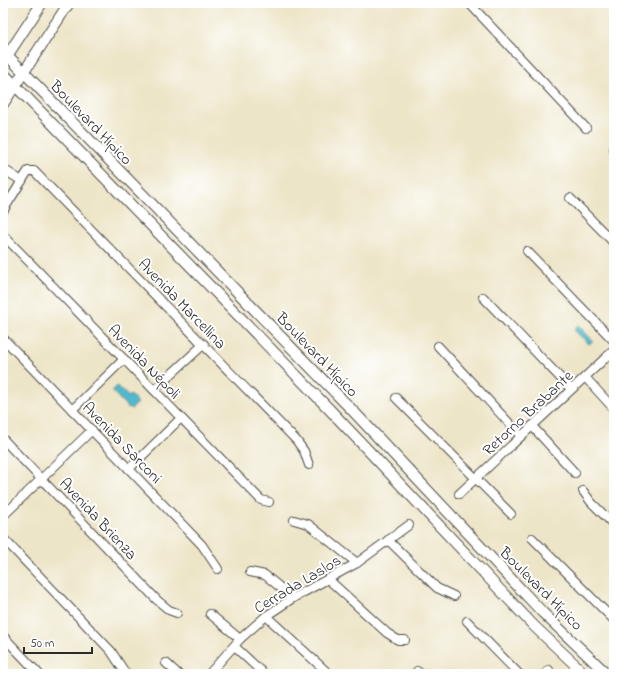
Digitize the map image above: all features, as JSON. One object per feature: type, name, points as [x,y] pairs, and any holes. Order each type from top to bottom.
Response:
[{"type":"street","points":[[5,59],[42,3]]},
{"type":"street","points":[[3,104],[69,3]]},
{"type":"street","points":[[470,3],[586,128]]},
{"type":"street","name":"Boulevard Hípico","points":[[5,59],[23,72],[354,412],[543,612],[607,674]]},
{"type":"street","name":"Boulevard Hípico","points":[[3,73],[440,526],[534,626],[585,674]]},
{"type":"street","points":[[3,169],[22,181],[3,211]]},
{"type":"street","name":"Avenida Marcellina","points":[[22,181],[28,171],[34,171],[296,440],[304,451],[310,465]]},
{"type":"street","points":[[570,198],[614,244]]},
{"type":"street","name":"Avenida Népoli","points":[[3,235],[261,500],[269,502]]},
{"type":"street","points":[[528,251],[614,341]]},
{"type":"street","points":[[483,297],[571,389]]},
{"type":"street","name":"Avenida Sarconi","points":[[3,338],[202,545],[218,569]]},
{"type":"street","points":[[154,390],[204,344]]},
{"type":"street","points":[[438,346],[521,436]]},
{"type":"street","name":"Retorno Brabante","points":[[459,494],[614,350]]},
{"type":"street","points":[[72,410],[124,359]]},
{"type":"street","points":[[585,377],[614,409]]},
{"type":"street","points":[[396,398],[511,514]]},
{"type":"street","points":[[129,469],[181,418]]},
{"type":"street","points":[[532,426],[575,473]]},
{"type":"street","points":[[3,516],[92,430]]},
{"type":"street","name":"Avenida Brienza","points":[[3,439],[42,478],[157,600],[169,610],[177,613]]},
{"type":"street","points":[[583,491],[591,502],[614,525]]},
{"type":"street","points":[[440,526],[450,515]]},
{"type":"street","points":[[294,520],[308,524],[357,563]]},
{"type":"street","name":"Cerrada Laslos","points":[[209,674],[240,639],[266,616],[293,598],[357,563],[408,525]]},
{"type":"street","points":[[3,538],[111,651],[126,674]]},
{"type":"street","points":[[532,538],[614,620]]},
{"type":"street","points":[[388,540],[437,588],[454,596]]},
{"type":"street","points":[[250,572],[265,575],[293,598]]},
{"type":"street","points":[[328,580],[387,633],[398,640],[405,640]]},
{"type":"street","points":[[210,614],[240,639]]},
{"type":"street","points":[[266,616],[329,674]]},
{"type":"street","points":[[467,621],[519,674]]},
{"type":"street","points":[[3,636],[39,674]]},
{"type":"street","points":[[234,646],[264,674]]},
{"type":"street","points":[[166,663],[178,674]]},
{"type":"water","points":[[578,325],[593,341],[589,344],[574,330]]},
{"type":"water","points":[[117,386],[124,391],[128,397],[131,395],[138,403],[131,409],[129,407],[128,408],[114,393],[113,390]]}]
